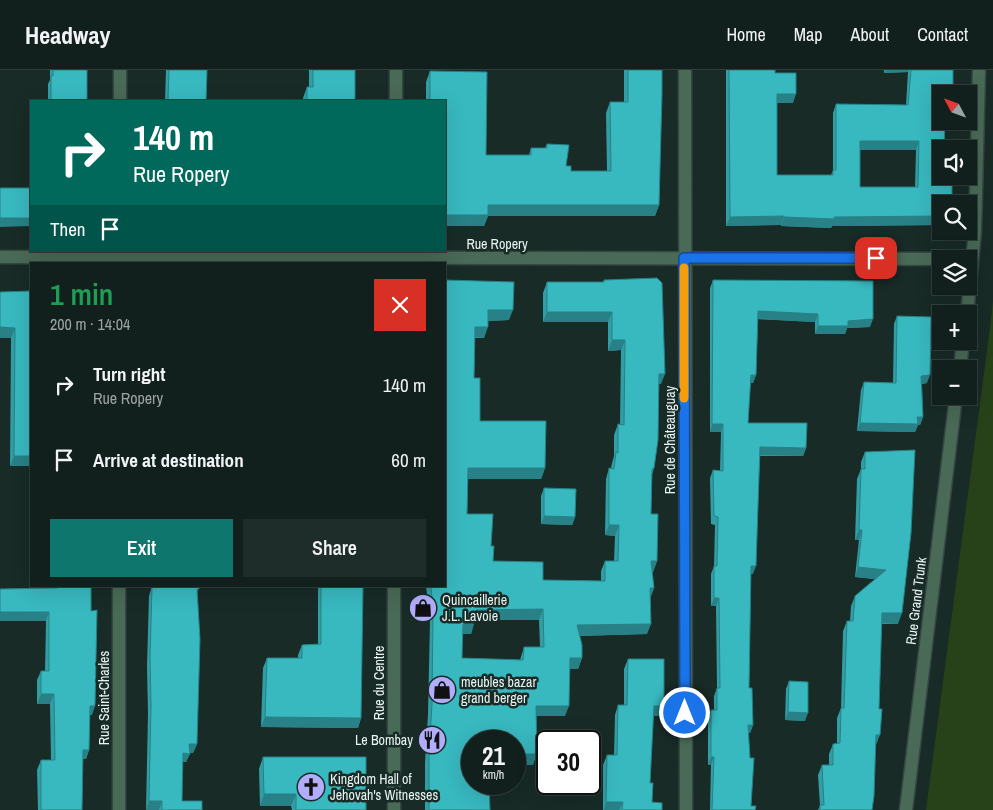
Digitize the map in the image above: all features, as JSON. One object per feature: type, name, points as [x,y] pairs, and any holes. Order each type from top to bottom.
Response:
[{"type":"street","points":[[120,70],[120,100]]},
{"type":"street","points":[[396,70],[396,100]]},
{"type":"street","name":"Rue de Châteauguay","points":[[685,70],[686,810]]},
{"type":"street","points":[[969,250],[979,70]]},
{"type":"street","name":"Rue Ropery","points":[[0,257],[932,259]]},
{"type":"street","name":"Rue Grand Trunk","points":[[906,810],[955,405]]},
{"type":"street","name":"Rue Saint-Charles","points":[[119,587],[119,810]]},
{"type":"street","name":"Rue du Centre","points":[[394,587],[394,810]]},
{"type":"green space","points":[[993,301],[993,810],[926,810],[990,328]]},
{"type":"building","points":[[53,70],[87,70],[87,100],[51,100],[51,76],[53,76]]},
{"type":"building","points":[[169,70],[207,70],[206,100],[168,100]]},
{"type":"building","points":[[313,70],[355,70],[355,100],[307,100],[307,87],[313,87]]},
{"type":"building","points":[[628,70],[662,70],[659,205],[488,205],[488,215],[446,215],[446,100],[430,100],[430,71],[487,72],[486,155],[531,155],[531,148],[547,148],[547,144],[569,145],[566,166],[571,166],[571,171],[611,171],[610,102],[628,102]]},
{"type":"building","points":[[729,70],[775,70],[775,73],[796,73],[796,94],[777,94],[777,175],[833,175],[833,170],[836,170],[836,104],[908,105],[911,70],[953,70],[953,85],[932,85],[932,130],[945,130],[944,140],[932,140],[932,185],[952,185],[952,195],[932,195],[932,216],[834,217],[834,219],[784,216],[730,217]],"holes":[[[860,141],[919,141],[918,187],[860,187]]]},
{"type":"building","points":[[0,188],[30,188],[30,218],[0,218]]},
{"type":"building","points":[[657,278],[662,283],[665,374],[659,374],[658,440],[654,468],[652,469],[651,514],[658,514],[657,561],[651,561],[654,588],[650,588],[651,624],[577,625],[582,645],[582,658],[570,658],[569,706],[536,706],[536,754],[526,754],[526,730],[461,730],[461,795],[489,795],[490,810],[429,810],[433,610],[431,587],[446,587],[446,280],[514,282],[513,310],[488,310],[488,327],[475,327],[474,378],[480,378],[480,421],[546,421],[545,468],[468,468],[467,514],[493,514],[491,546],[494,546],[493,561],[543,562],[543,580],[605,581],[605,561],[618,561],[619,525],[609,525],[609,468],[614,469],[616,452],[618,453],[618,424],[624,425],[625,340],[612,340],[612,312],[547,312],[547,282],[604,282],[604,280]],"holes":[[[543,609],[544,647],[524,647],[523,660],[462,658],[463,624],[474,623],[476,610]]]},
{"type":"building","points":[[713,280],[873,281],[873,319],[848,321],[848,326],[818,326],[818,314],[758,311],[756,375],[751,375],[748,423],[807,423],[806,448],[760,447],[756,566],[751,566],[749,688],[752,688],[753,725],[748,725],[750,758],[754,758],[751,806],[756,806],[755,810],[712,810],[714,757],[711,757],[711,710],[717,710],[717,688],[720,688],[719,598],[714,598],[714,566],[717,566],[718,517],[714,516],[713,470],[723,471],[723,424],[712,424]]},
{"type":"building","points":[[30,291],[30,456],[14,456],[15,328],[0,327],[0,292]]},
{"type":"building","points":[[897,316],[931,317],[930,375],[921,376],[923,417],[917,417],[918,424],[860,423],[864,382],[896,383]]},
{"type":"building","points":[[915,450],[911,533],[902,613],[882,613],[879,709],[882,709],[880,735],[876,735],[872,810],[820,810],[820,805],[824,805],[822,765],[833,765],[833,744],[840,743],[841,708],[844,708],[847,621],[853,621],[855,596],[886,570],[858,567],[862,530],[859,530],[861,469],[865,469],[865,452]]},
{"type":"building","points":[[544,488],[576,489],[575,517],[544,516]]},
{"type":"building","points":[[91,587],[91,611],[97,610],[95,706],[90,706],[89,750],[83,750],[82,810],[41,810],[41,760],[55,760],[54,694],[41,694],[41,671],[49,671],[49,612],[0,612],[0,589]]},
{"type":"building","points":[[152,587],[199,587],[197,589],[200,639],[197,744],[189,744],[190,754],[183,753],[182,801],[202,801],[202,810],[162,810],[162,801],[149,801]]},
{"type":"building","points":[[321,587],[363,587],[361,718],[265,717],[267,658],[302,658],[302,645],[321,644]]},
{"type":"building","points":[[628,659],[664,659],[664,706],[654,706],[650,783],[653,783],[652,802],[662,803],[662,810],[622,810],[623,802],[606,802],[607,755],[617,755],[618,705],[627,705]]},
{"type":"building","points":[[789,681],[808,682],[808,713],[788,712]]},
{"type":"building","name":"Kingdom Hall of Jehovah's Witnesses","points":[[263,757],[366,757],[366,810],[296,810],[296,794],[264,794]]},
{"type":"slow traffic","points":[[684,268],[684,398]]},
{"type":"place","name":"Quincaillerie J.L. Lavoie","points":[[423,608]]},
{"type":"place","name":"meubles bazar grand berger","points":[[442,690]]},
{"type":"place","name":"Le Bombay","points":[[432,740]]},
{"type":"place","name":"Kingdom Hall of Jehovah's Witnesses","points":[[311,787]]},
{"type":"route","points":[[685,713],[684,258],[876,258]]}]
